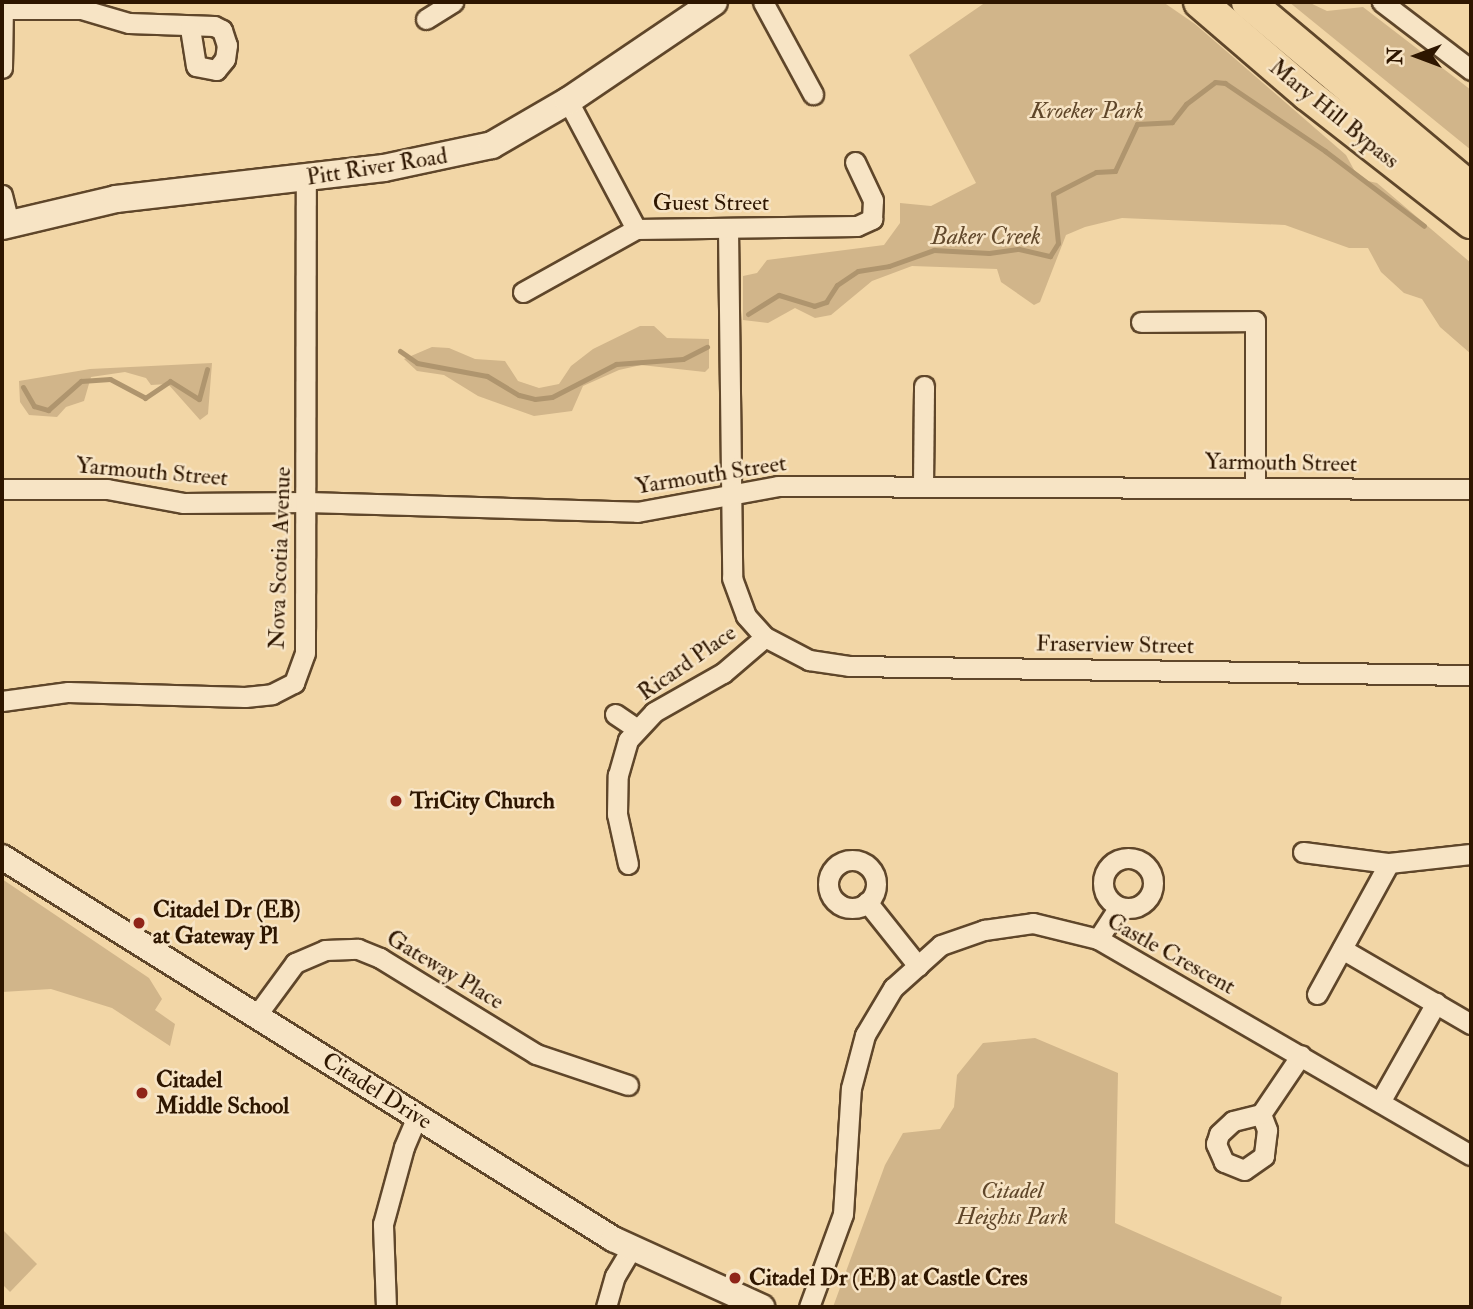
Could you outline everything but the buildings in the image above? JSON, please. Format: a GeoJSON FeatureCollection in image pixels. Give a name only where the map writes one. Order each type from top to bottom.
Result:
{"type":"FeatureCollection","features":[{"type":"Feature","properties":{"kind":"highway","name":"Mary Hill Bypass"},"geometry":{"type":"LineString","coordinates":[[1200,2],[1307,94],[1471,222]]}},
{"type":"Feature","properties":{"kind":"highway","name":"Mary Hill Bypass"},"geometry":{"type":"LineString","coordinates":[[1248,2],[1471,189]]}},
{"type":"Feature","properties":{"kind":"main road","name":"Pitt River Road"},"geometry":{"type":"LineString","coordinates":[[5,225],[116,199],[306,179],[477,149],[506,138],[568,101],[713,2]]}},
{"type":"Feature","properties":{"kind":"street"},"geometry":{"type":"LineString","coordinates":[[2,68],[3,2]]}},
{"type":"Feature","properties":{"kind":"street"},"geometry":{"type":"LineString","coordinates":[[426,19],[453,2]]}},
{"type":"Feature","properties":{"kind":"street"},"geometry":{"type":"LineString","coordinates":[[763,2],[813,94]]}},
{"type":"Feature","properties":{"kind":"street"},"geometry":{"type":"LineString","coordinates":[[1382,2],[1471,70]]}},
{"type":"Feature","properties":{"kind":"street"},"geometry":{"type":"LineString","coordinates":[[2,9],[81,9],[122,22],[190,27]]}},
{"type":"Feature","properties":{"kind":"street"},"geometry":{"type":"LineString","coordinates":[[568,101],[636,229]]}},
{"type":"Feature","properties":{"kind":"street","name":"Guest Street"},"geometry":{"type":"LineString","coordinates":[[523,292],[636,229],[857,226],[872,219],[873,200],[855,162]]}},
{"type":"Feature","properties":{"kind":"street","name":"Nova Scotia Avenue"},"geometry":{"type":"LineString","coordinates":[[2,701],[68,692],[245,697],[272,694],[294,683],[304,653],[307,502],[306,179]]}},
{"type":"Feature","properties":{"kind":"street"},"geometry":{"type":"LineString","coordinates":[[2,195],[5,225]]}},
{"type":"Feature","properties":{"kind":"street"},"geometry":{"type":"LineString","coordinates":[[728,228],[732,578],[747,615],[765,637]]}},
{"type":"Feature","properties":{"kind":"street"},"geometry":{"type":"LineString","coordinates":[[1141,322],[1255,321],[1255,487]]}},
{"type":"Feature","properties":{"kind":"street"},"geometry":{"type":"LineString","coordinates":[[923,485],[924,386]]}},
{"type":"Feature","properties":{"kind":"street","name":"Yarmouth Street"},"geometry":{"type":"LineString","coordinates":[[2,489],[107,489],[183,503],[307,502],[637,512],[732,498],[778,486],[1471,489]]}},
{"type":"Feature","properties":{"kind":"street","name":"Fraserview Street"},"geometry":{"type":"LineString","coordinates":[[765,637],[809,660],[849,666],[1471,675]]}},
{"type":"Feature","properties":{"kind":"street","name":"Ricard Place"},"geometry":{"type":"LineString","coordinates":[[628,864],[617,814],[617,780],[628,740],[654,712],[723,673],[765,637]]}},
{"type":"Feature","properties":{"kind":"street","name":"Ricard Place"},"geometry":{"type":"LineString","coordinates":[[615,713],[637,729]]}},
{"type":"Feature","properties":{"kind":"street"},"geometry":{"type":"LineString","coordinates":[[1303,852],[1390,863],[1471,854]]}},
{"type":"Feature","properties":{"kind":"street","name":"Citadel Drive"},"geometry":{"type":"LineString","coordinates":[[2,857],[631,1249],[762,1307]]}},
{"type":"Feature","properties":{"kind":"street"},"geometry":{"type":"LineString","coordinates":[[1317,994],[1390,863]]}},
{"type":"Feature","properties":{"kind":"street"},"geometry":{"type":"LineString","coordinates":[[867,902],[918,966]]}},
{"type":"Feature","properties":{"kind":"street"},"geometry":{"type":"LineString","coordinates":[[1098,939],[1119,907]]}},
{"type":"Feature","properties":{"kind":"street","name":"Castle Crescent"},"geometry":{"type":"LineString","coordinates":[[809,1307],[843,1214],[851,1088],[865,1035],[893,988],[941,945],[984,930],[1033,923],[1098,939],[1471,1155]]}},
{"type":"Feature","properties":{"kind":"street"},"geometry":{"type":"LineString","coordinates":[[1342,948],[1471,1024]]}},
{"type":"Feature","properties":{"kind":"street","name":"Gateway Place"},"geometry":{"type":"LineString","coordinates":[[256,1016],[296,963],[325,950],[358,949],[380,958],[536,1054],[628,1085]]}},
{"type":"Feature","properties":{"kind":"street"},"geometry":{"type":"LineString","coordinates":[[1380,1102],[1436,1003]]}},
{"type":"Feature","properties":{"kind":"street"},"geometry":{"type":"LineString","coordinates":[[1261,1114],[1300,1055]]}},
{"type":"Feature","properties":{"kind":"street"},"geometry":{"type":"LineString","coordinates":[[386,1307],[383,1224],[404,1147],[418,1116]]}},
{"type":"Feature","properties":{"kind":"street"},"geometry":{"type":"LineString","coordinates":[[606,1307],[615,1276],[631,1249]]}},
{"type":"Feature","properties":{"kind":"green space","name":"Kroeker Park"},"geometry":{"type":"Polygon","coordinates":[[[986,2],[1163,2],[1195,24],[1346,155],[1359,179],[1377,183],[1471,263],[1471,354],[1440,327],[1422,299],[1404,293],[1381,272],[1368,248],[1349,248],[1285,225],[1122,218],[1085,227],[1066,235],[1040,302],[1034,305],[1001,282],[997,269],[912,266],[872,281],[831,315],[815,318],[795,308],[768,323],[743,320],[743,276],[757,273],[767,260],[884,245],[900,223],[900,203],[931,206],[976,183],[909,55],[986,2]]]}},
{"type":"Feature","properties":{"kind":"green space"},"geometry":{"type":"Polygon","coordinates":[[[1289,2],[1308,2],[1327,11],[1363,7],[1471,90],[1471,150],[1289,2]]]}},
{"type":"Feature","properties":{"kind":"green space"},"geometry":{"type":"Polygon","coordinates":[[[640,326],[654,326],[667,338],[709,339],[709,368],[705,372],[641,365],[619,370],[583,386],[572,411],[534,416],[478,396],[444,375],[417,371],[404,359],[432,347],[449,348],[475,359],[505,361],[518,381],[539,388],[559,384],[571,366],[593,349],[640,326]]]}},
{"type":"Feature","properties":{"kind":"green space"},"geometry":{"type":"Polygon","coordinates":[[[212,363],[208,414],[200,420],[168,384],[151,385],[146,378],[125,372],[91,377],[84,401],[66,407],[57,417],[29,415],[20,402],[19,381],[90,369],[212,363]]]}},
{"type":"Feature","properties":{"kind":"green space"},"geometry":{"type":"Polygon","coordinates":[[[2,879],[149,978],[162,999],[155,1010],[175,1024],[170,1046],[112,1008],[51,989],[2,992],[2,879]]]}},
{"type":"Feature","properties":{"kind":"green space","name":"Citadel Heights Park"},"geometry":{"type":"Polygon","coordinates":[[[1035,1038],[1118,1073],[1115,1223],[1282,1297],[1280,1307],[833,1307],[885,1165],[903,1133],[940,1129],[954,1107],[957,1075],[983,1043],[1035,1038]]]}},
{"type":"Feature","properties":{"kind":"green space"},"geometry":{"type":"Polygon","coordinates":[[[2,1229],[37,1264],[10,1292],[2,1284],[2,1229]]]}},
{"type":"Feature","properties":{"kind":"waterway","name":"Baker Creek"},"geometry":{"type":"LineString","coordinates":[[748,314],[779,295],[814,306],[826,302],[837,285],[858,271],[889,266],[934,250],[989,253],[1019,249],[1050,256],[1058,243],[1053,194],[1096,172],[1115,171],[1137,124],[1172,122],[1186,104],[1215,82],[1225,83],[1325,151],[1424,226]]}},
{"type":"Feature","properties":{"kind":"waterway","name":"Baker Creek"},"geometry":{"type":"LineString","coordinates":[[400,351],[417,363],[487,376],[519,395],[535,399],[552,397],[616,364],[683,359],[707,347]]}},
{"type":"Feature","properties":{"kind":"waterway","name":"Baker Creek"},"geometry":{"type":"LineString","coordinates":[[23,387],[34,406],[48,410],[81,381],[110,379],[145,398],[170,381],[199,399],[207,369]]}},
{"type":"Feature","properties":{"kind":"place","name":"TriCity Church"},"geometry":{"type":"Point","coordinates":[396,801]}},
{"type":"Feature","properties":{"kind":"place","name":"Citadel Dr (EB) at Gateway Pl"},"geometry":{"type":"Point","coordinates":[139,923]}},
{"type":"Feature","properties":{"kind":"place","name":"Citadel Middle School"},"geometry":{"type":"Point","coordinates":[142,1093]}},
{"type":"Feature","properties":{"kind":"place","name":"Citadel Dr (EB) at Castle Cres"},"geometry":{"type":"Point","coordinates":[735,1278]}}]}
